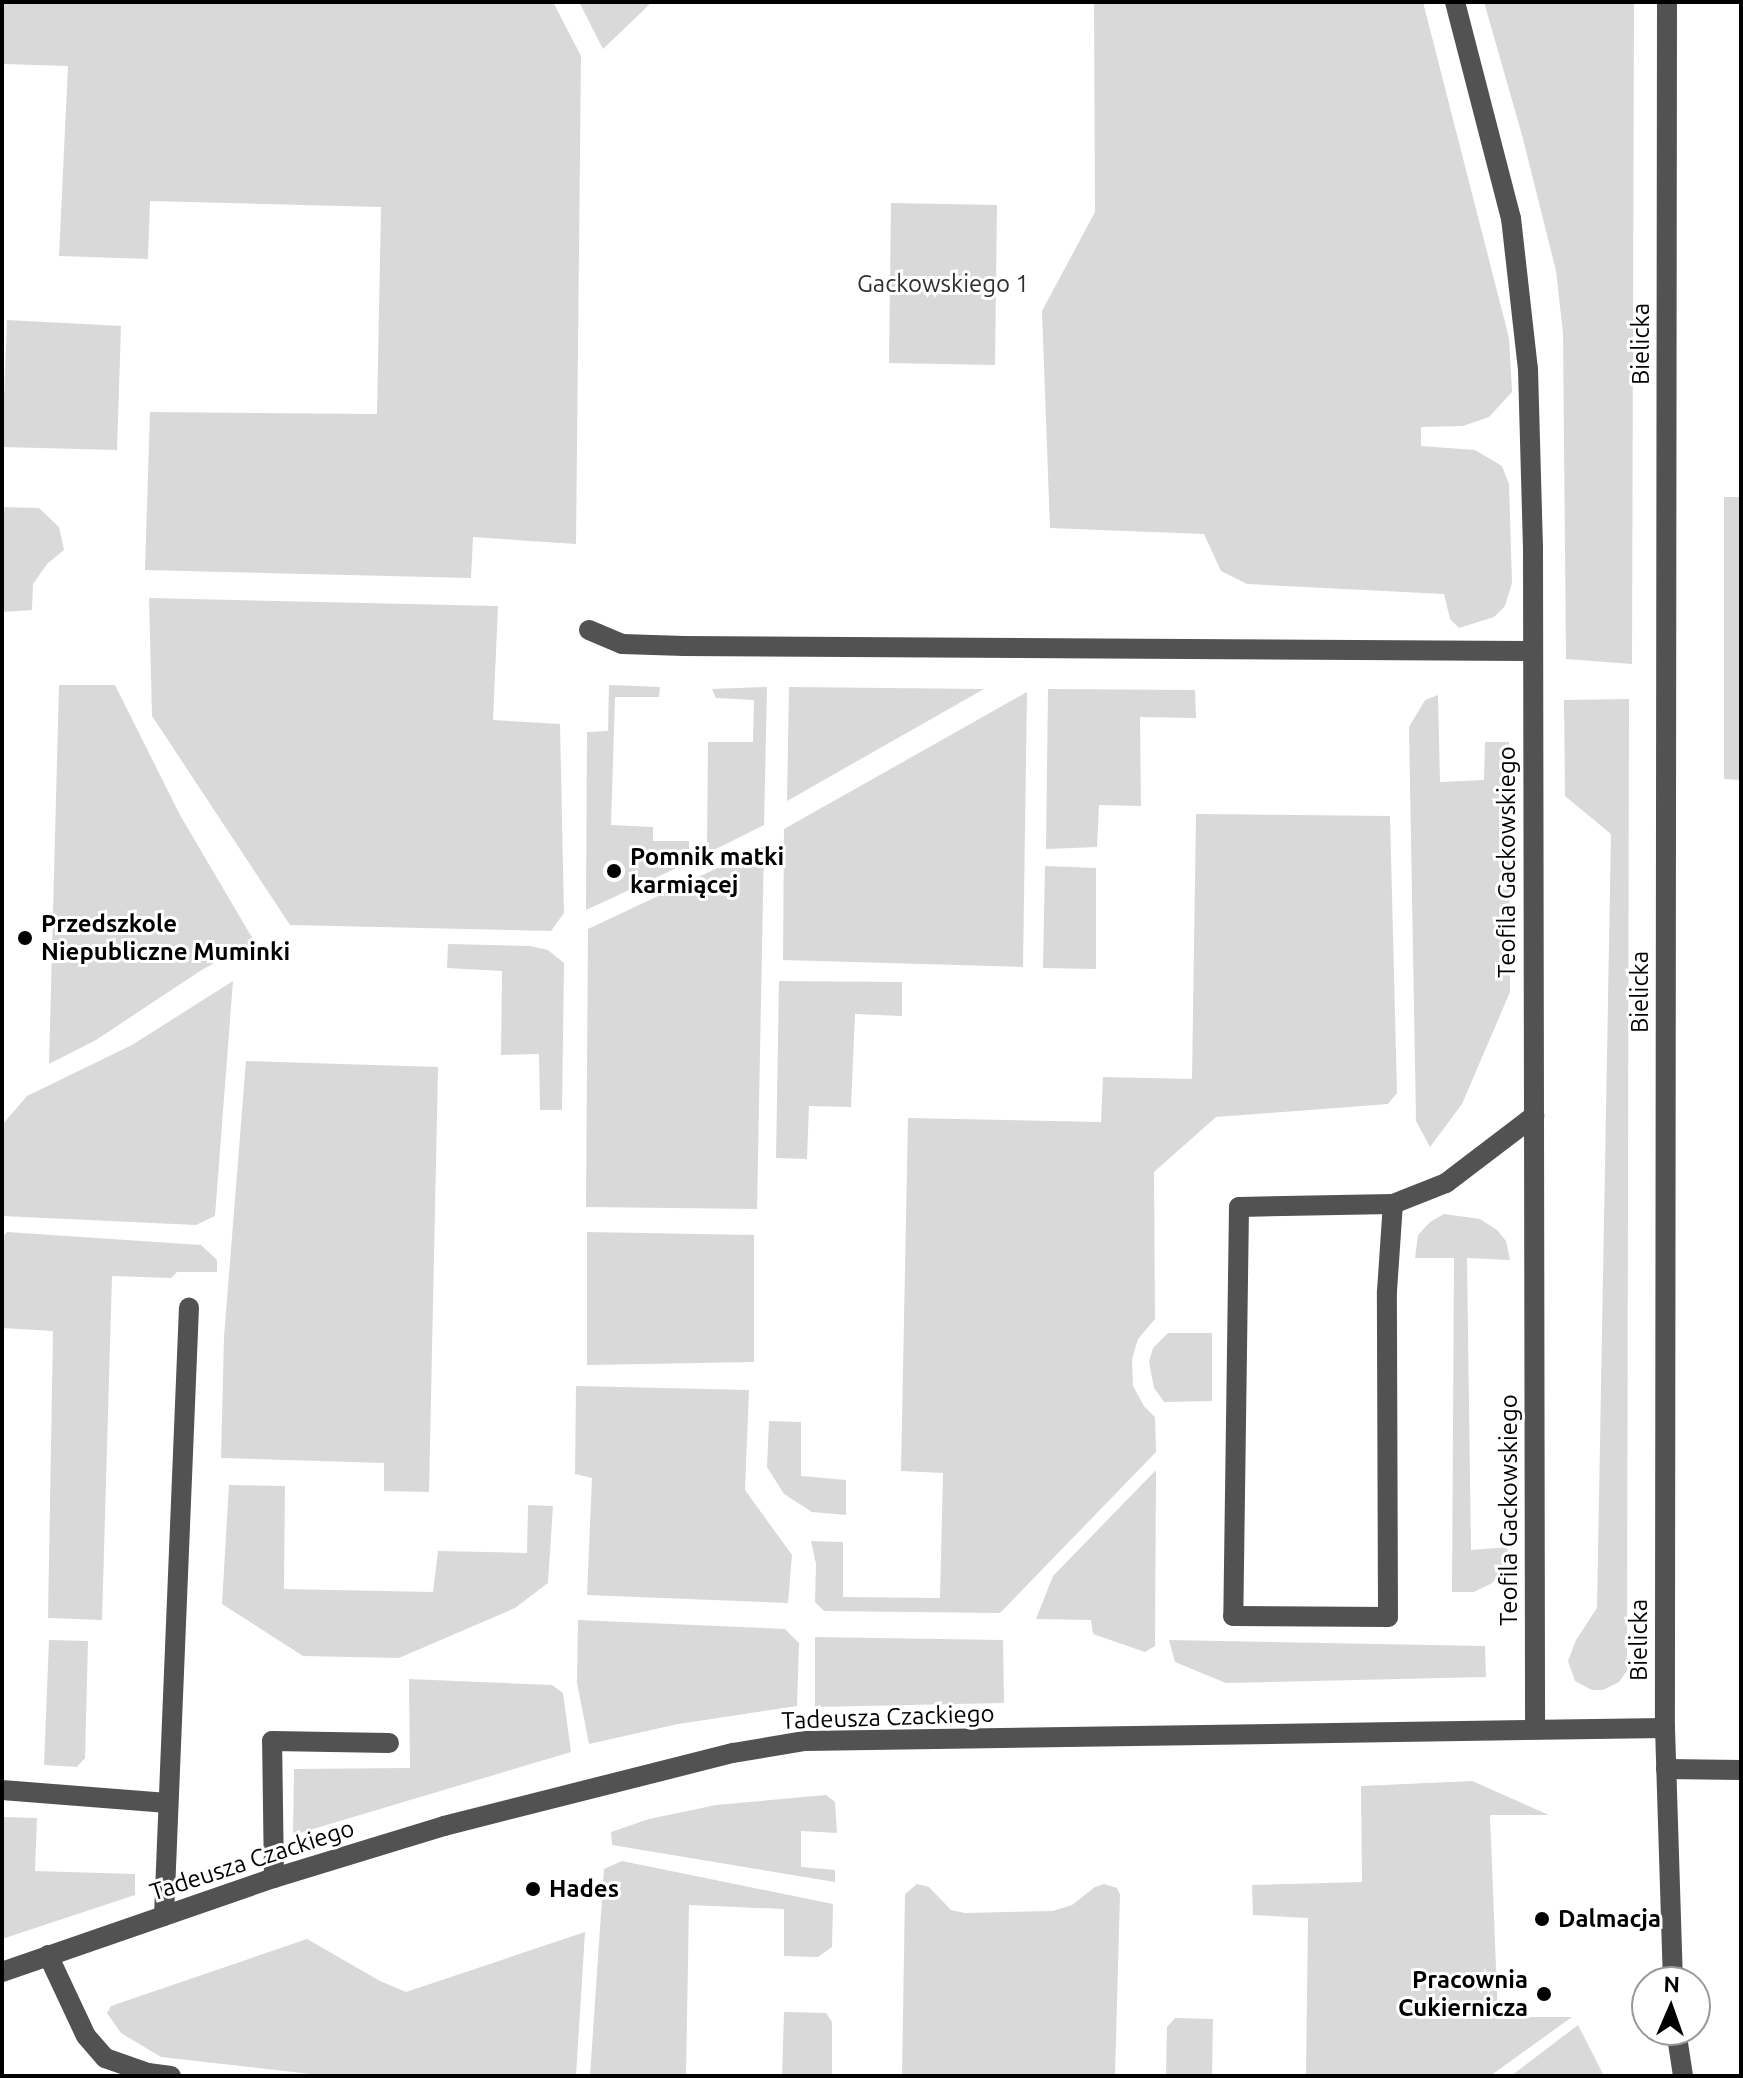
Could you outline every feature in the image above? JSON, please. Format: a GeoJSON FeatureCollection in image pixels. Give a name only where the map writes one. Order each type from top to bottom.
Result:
{"type":"FeatureCollection","features":[{"type":"Feature","properties":{"kind":"street","name":"Teofila Gackowskiego"},"geometry":{"type":"LineString","coordinates":[[1455,2],[1511,218],[1528,369],[1532,651],[1535,1729]]}},
{"type":"Feature","properties":{"kind":"street","name":"Bielicka"},"geometry":{"type":"LineString","coordinates":[[1667,2],[1665,1728],[1672,1966]]}},
{"type":"Feature","properties":{"kind":"street"},"geometry":{"type":"LineString","coordinates":[[589,630],[622,644],[684,646],[1532,651]]}},
{"type":"Feature","properties":{"kind":"street"},"geometry":{"type":"LineString","coordinates":[[1393,1204],[1387,1291],[1388,1617],[1233,1616],[1239,1207],[1393,1204],[1446,1183],[1534,1116]]}},
{"type":"Feature","properties":{"kind":"street"},"geometry":{"type":"LineString","coordinates":[[164,1916],[189,1308]]}},
{"type":"Feature","properties":{"kind":"street","name":"Tadeusza Czackiego"},"geometry":{"type":"LineString","coordinates":[[2,1972],[274,1878],[444,1826],[617,1780],[733,1753],[805,1741],[1665,1728]]}},
{"type":"Feature","properties":{"kind":"street"},"geometry":{"type":"LineString","coordinates":[[274,1878],[272,1741],[389,1743]]}},
{"type":"Feature","properties":{"kind":"street"},"geometry":{"type":"LineString","coordinates":[[1666,1769],[1741,1770]]}},
{"type":"Feature","properties":{"kind":"street"},"geometry":{"type":"LineString","coordinates":[[2,1790],[167,1803]]}},
{"type":"Feature","properties":{"kind":"street"},"geometry":{"type":"LineString","coordinates":[[48,1955],[86,2036],[105,2058],[148,2073],[171,2076]]}},
{"type":"Feature","properties":{"kind":"street"},"geometry":{"type":"LineString","coordinates":[[1678,2046],[1683,2076]]}},
{"type":"Feature","properties":{"kind":"green space"},"geometry":{"type":"Polygon","coordinates":[[[2,2],[553,2],[581,56],[576,544],[473,537],[471,578],[145,570],[150,412],[377,414],[381,207],[150,201],[148,259],[59,256],[68,66],[2,64],[2,2]]]}},
{"type":"Feature","properties":{"kind":"green space"},"geometry":{"type":"Polygon","coordinates":[[[579,2],[652,2],[603,49],[579,2]]]}},
{"type":"Feature","properties":{"kind":"green space"},"geometry":{"type":"Polygon","coordinates":[[[1094,2],[1423,2],[1509,338],[1512,392],[1489,417],[1463,426],[1421,427],[1421,446],[1475,450],[1502,466],[1509,484],[1512,583],[1505,606],[1494,617],[1459,628],[1450,619],[1444,594],[1247,584],[1221,571],[1204,534],[1050,528],[1042,311],[1095,212],[1094,2]]]}},
{"type":"Feature","properties":{"kind":"green space"},"geometry":{"type":"Polygon","coordinates":[[[1484,2],[1634,2],[1632,664],[1566,659],[1563,333],[1556,271],[1484,2]]]}},
{"type":"Feature","properties":{"kind":"green space","name":"Gackowskiego 1"},"geometry":{"type":"Polygon","coordinates":[[[891,203],[997,205],[995,365],[889,363],[891,203]]]}},
{"type":"Feature","properties":{"kind":"green space"},"geometry":{"type":"Polygon","coordinates":[[[7,320],[121,326],[117,450],[2,447],[7,320]]]}},
{"type":"Feature","properties":{"kind":"green space"},"geometry":{"type":"Polygon","coordinates":[[[1724,497],[1741,497],[1741,780],[1724,779],[1724,497]]]}},
{"type":"Feature","properties":{"kind":"green space"},"geometry":{"type":"Polygon","coordinates":[[[2,507],[39,508],[59,527],[64,550],[47,564],[33,584],[32,610],[2,612],[2,507]]]}},
{"type":"Feature","properties":{"kind":"green space"},"geometry":{"type":"Polygon","coordinates":[[[149,598],[498,606],[493,720],[560,724],[564,913],[551,931],[290,925],[152,716],[149,598]]]}},
{"type":"Feature","properties":{"kind":"green space"},"geometry":{"type":"Polygon","coordinates":[[[59,685],[115,685],[180,815],[254,941],[200,971],[96,1040],[49,1064],[59,685]]]}},
{"type":"Feature","properties":{"kind":"green space"},"geometry":{"type":"Polygon","coordinates":[[[609,685],[660,687],[659,697],[615,697],[611,825],[653,827],[653,841],[689,841],[689,853],[681,866],[586,910],[587,732],[608,731],[609,685]]]}},
{"type":"Feature","properties":{"kind":"green space"},"geometry":{"type":"Polygon","coordinates":[[[767,687],[764,825],[712,851],[707,847],[708,742],[753,742],[754,700],[716,698],[712,689],[767,687]]]}},
{"type":"Feature","properties":{"kind":"green space"},"geometry":{"type":"Polygon","coordinates":[[[789,687],[984,689],[787,801],[789,687]]]}},
{"type":"Feature","properties":{"kind":"green space"},"geometry":{"type":"Polygon","coordinates":[[[1048,689],[1195,690],[1196,718],[1140,717],[1141,806],[1099,805],[1097,847],[1046,849],[1048,689]]]}},
{"type":"Feature","properties":{"kind":"green space"},"geometry":{"type":"Polygon","coordinates":[[[1027,692],[1023,967],[783,960],[784,829],[1027,692]]]}},
{"type":"Feature","properties":{"kind":"green space"},"geometry":{"type":"Polygon","coordinates":[[[1438,695],[1440,782],[1484,780],[1485,742],[1509,742],[1510,992],[1462,1104],[1430,1147],[1416,1121],[1409,727],[1425,700],[1438,695]]]}},
{"type":"Feature","properties":{"kind":"green space"},"geometry":{"type":"Polygon","coordinates":[[[1629,699],[1627,1671],[1619,1682],[1603,1690],[1592,1690],[1575,1681],[1568,1661],[1576,1640],[1597,1608],[1611,834],[1565,796],[1564,700],[1629,699]]]}},
{"type":"Feature","properties":{"kind":"green space"},"geometry":{"type":"Polygon","coordinates":[[[1196,814],[1390,816],[1397,1093],[1388,1104],[1216,1117],[1154,1172],[1155,1319],[1138,1339],[1132,1359],[1133,1386],[1144,1406],[1155,1417],[1156,1452],[1000,1613],[824,1611],[815,1602],[816,1564],[811,1541],[843,1542],[843,1597],[940,1598],[943,1473],[901,1471],[908,1118],[1101,1122],[1103,1077],[1192,1079],[1196,814]]]}},
{"type":"Feature","properties":{"kind":"green space"},"geometry":{"type":"Polygon","coordinates":[[[764,846],[757,1209],[586,1207],[588,929],[764,846]]]}},
{"type":"Feature","properties":{"kind":"green space"},"geometry":{"type":"Polygon","coordinates":[[[1045,866],[1096,868],[1096,969],[1043,968],[1045,866]]]}},
{"type":"Feature","properties":{"kind":"green space"},"geometry":{"type":"Polygon","coordinates":[[[448,944],[530,946],[548,950],[564,963],[562,1110],[540,1110],[539,1054],[501,1055],[502,971],[447,968],[448,944]]]}},
{"type":"Feature","properties":{"kind":"green space"},"geometry":{"type":"Polygon","coordinates":[[[233,981],[215,1216],[196,1225],[2,1216],[2,1125],[27,1096],[132,1045],[233,981]]]}},
{"type":"Feature","properties":{"kind":"green space"},"geometry":{"type":"Polygon","coordinates":[[[779,981],[902,982],[902,1016],[855,1014],[851,1107],[809,1106],[807,1159],[776,1158],[779,981]]]}},
{"type":"Feature","properties":{"kind":"green space"},"geometry":{"type":"Polygon","coordinates":[[[246,1061],[438,1067],[429,1492],[384,1491],[384,1463],[221,1458],[224,1337],[246,1061]]]}},
{"type":"Feature","properties":{"kind":"green space"},"geometry":{"type":"Polygon","coordinates":[[[1444,1214],[1480,1219],[1497,1230],[1506,1241],[1510,1260],[1467,1258],[1471,1550],[1509,1547],[1502,1570],[1492,1583],[1474,1592],[1452,1592],[1454,1258],[1415,1258],[1418,1235],[1430,1222],[1444,1214]]]}},
{"type":"Feature","properties":{"kind":"green space"},"geometry":{"type":"Polygon","coordinates":[[[7,1232],[201,1245],[217,1260],[217,1272],[177,1272],[171,1278],[112,1276],[102,1620],[48,1618],[53,1331],[2,1328],[2,1238],[7,1232]]]}},
{"type":"Feature","properties":{"kind":"green space"},"geometry":{"type":"Polygon","coordinates":[[[587,1232],[754,1235],[754,1362],[587,1365],[587,1232]]]}},
{"type":"Feature","properties":{"kind":"green space"},"geometry":{"type":"Polygon","coordinates":[[[1168,1333],[1212,1333],[1212,1401],[1164,1402],[1154,1388],[1149,1362],[1153,1348],[1168,1333]]]}},
{"type":"Feature","properties":{"kind":"green space"},"geometry":{"type":"Polygon","coordinates":[[[576,1386],[749,1390],[745,1490],[792,1555],[788,1603],[587,1595],[592,1478],[575,1474],[576,1386]]]}},
{"type":"Feature","properties":{"kind":"green space"},"geometry":{"type":"Polygon","coordinates":[[[769,1421],[801,1422],[801,1476],[846,1480],[846,1515],[812,1512],[784,1494],[767,1467],[769,1421]]]}},
{"type":"Feature","properties":{"kind":"green space"},"geometry":{"type":"Polygon","coordinates":[[[1156,1470],[1155,1646],[1145,1652],[1093,1634],[1091,1620],[1036,1619],[1053,1576],[1156,1470]]]}},
{"type":"Feature","properties":{"kind":"green space"},"geometry":{"type":"Polygon","coordinates":[[[229,1485],[285,1486],[284,1589],[433,1592],[438,1551],[527,1553],[528,1505],[553,1506],[548,1583],[515,1608],[399,1658],[303,1656],[222,1604],[229,1485]]]}},
{"type":"Feature","properties":{"kind":"green space"},"geometry":{"type":"Polygon","coordinates":[[[578,1620],[785,1629],[799,1643],[797,1706],[678,1724],[589,1744],[577,1683],[578,1620]]]}},
{"type":"Feature","properties":{"kind":"green space"},"geometry":{"type":"Polygon","coordinates":[[[815,1637],[1003,1640],[1004,1703],[815,1707],[815,1637]]]}},
{"type":"Feature","properties":{"kind":"green space"},"geometry":{"type":"Polygon","coordinates":[[[49,1640],[88,1641],[85,1758],[77,1767],[44,1765],[49,1640]]]}},
{"type":"Feature","properties":{"kind":"green space"},"geometry":{"type":"Polygon","coordinates":[[[1169,1640],[1485,1646],[1486,1677],[1226,1683],[1175,1662],[1169,1640]]]}},
{"type":"Feature","properties":{"kind":"green space"},"geometry":{"type":"Polygon","coordinates":[[[409,1679],[552,1685],[563,1693],[571,1752],[293,1835],[294,1769],[410,1768],[409,1679]]]}},
{"type":"Feature","properties":{"kind":"green space"},"geometry":{"type":"Polygon","coordinates":[[[1472,1781],[1549,1815],[1490,1815],[1498,2017],[1572,2017],[1490,2076],[1306,2076],[1308,1918],[1253,1915],[1252,1885],[1362,1882],[1361,1786],[1472,1781]]]}},
{"type":"Feature","properties":{"kind":"green space"},"geometry":{"type":"Polygon","coordinates":[[[826,1795],[835,1802],[837,1833],[801,1831],[801,1867],[835,1870],[835,1882],[612,1845],[611,1832],[649,1819],[716,1805],[826,1795]]]}},
{"type":"Feature","properties":{"kind":"green space"},"geometry":{"type":"Polygon","coordinates":[[[2,1817],[37,1818],[35,1871],[135,1874],[135,1895],[2,1939],[2,1817]]]}},
{"type":"Feature","properties":{"kind":"green space"},"geometry":{"type":"Polygon","coordinates":[[[622,1861],[833,1904],[832,1947],[818,1957],[784,1956],[784,1909],[689,1905],[686,2076],[590,2076],[604,1869],[622,1861]]]}},
{"type":"Feature","properties":{"kind":"green space"},"geometry":{"type":"Polygon","coordinates":[[[917,1884],[929,1887],[951,1910],[965,1913],[1053,1911],[1072,1905],[1095,1887],[1104,1884],[1117,1888],[1120,1894],[1115,2076],[902,2076],[905,1894],[917,1884]]]}},
{"type":"Feature","properties":{"kind":"green space"},"geometry":{"type":"Polygon","coordinates":[[[585,1932],[576,2076],[328,2076],[161,2057],[121,2033],[107,2013],[111,2006],[307,1939],[380,1981],[406,1992],[585,1932]]]}},
{"type":"Feature","properties":{"kind":"green space"},"geometry":{"type":"Polygon","coordinates":[[[784,2012],[826,2013],[832,2022],[832,2076],[782,2076],[784,2012]]]}},
{"type":"Feature","properties":{"kind":"green space"},"geometry":{"type":"Polygon","coordinates":[[[1175,2018],[1213,2019],[1212,2076],[1166,2076],[1167,2027],[1175,2018]]]}},
{"type":"Feature","properties":{"kind":"green space"},"geometry":{"type":"Polygon","coordinates":[[[1578,2025],[1604,2076],[1511,2076],[1578,2025]]]}},
{"type":"Feature","properties":{"kind":"place","name":"Pomnik matki karmiącej"},"geometry":{"type":"Point","coordinates":[614,871]}},
{"type":"Feature","properties":{"kind":"place","name":"Przedszkole Niepubliczne Muminki"},"geometry":{"type":"Point","coordinates":[25,938]}},
{"type":"Feature","properties":{"kind":"place","name":"Hades"},"geometry":{"type":"Point","coordinates":[533,1889]}},
{"type":"Feature","properties":{"kind":"place","name":"Dalmacja"},"geometry":{"type":"Point","coordinates":[1542,1919]}},
{"type":"Feature","properties":{"kind":"place","name":"Pracownia Cukiernicza"},"geometry":{"type":"Point","coordinates":[1544,1994]}}]}
